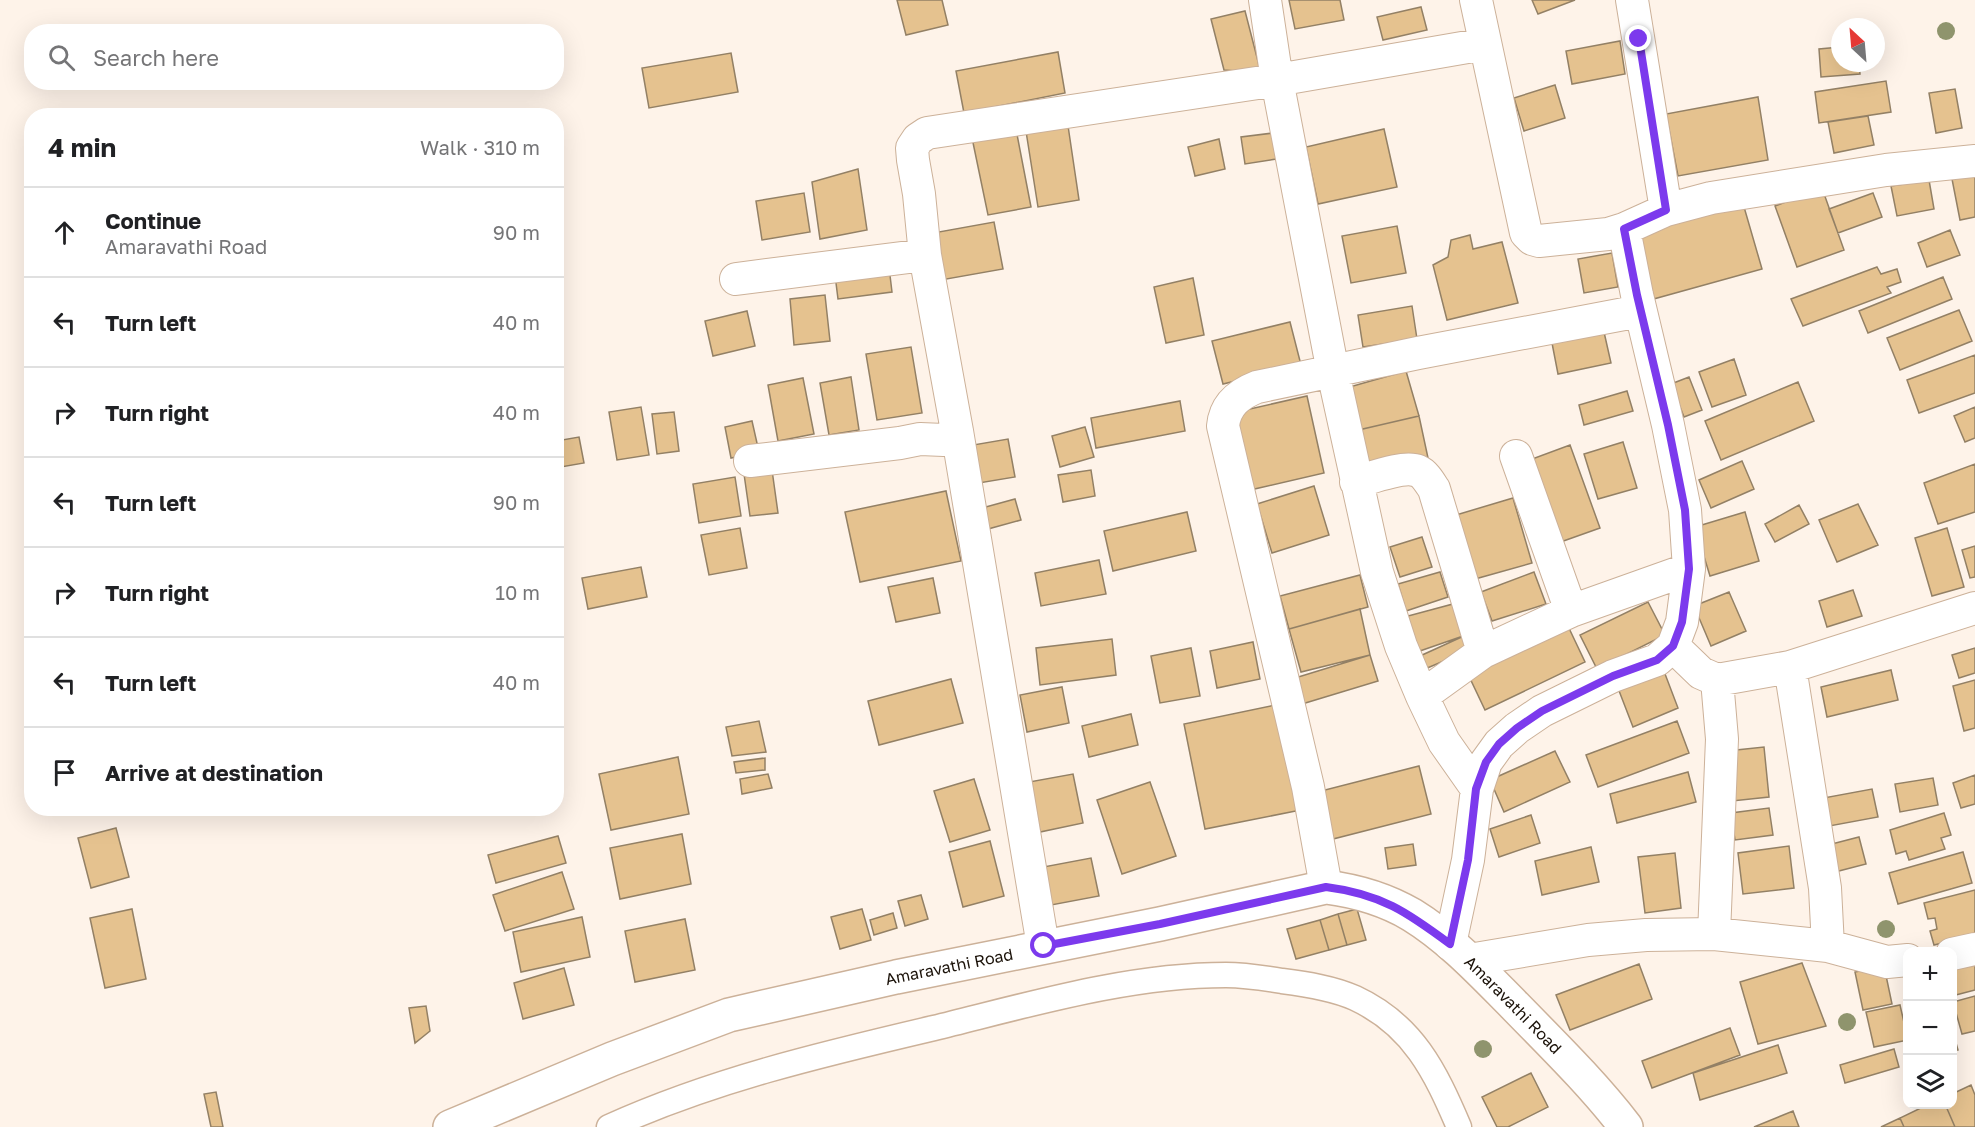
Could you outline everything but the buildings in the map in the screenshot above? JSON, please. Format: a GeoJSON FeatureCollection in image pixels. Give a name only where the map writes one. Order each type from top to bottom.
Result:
{"type":"FeatureCollection","features":[{"type":"Feature","properties":{"kind":"main road","name":"Amaravathi Road"},"geometry":{"type":"LineString","coordinates":[[450,1127],[612,1059],[729,1015],[1326,887],[1353,890],[1378,898],[1413,916],[1460,952],[1559,1051],[1610,1106],[1626,1127]]}},
{"type":"Feature","properties":{"kind":"street"},"geometry":{"type":"LineString","coordinates":[[1265,0],[1277,80],[1333,372],[1377,572],[1401,646],[1422,696],[1444,742],[1476,789]]}},
{"type":"Feature","properties":{"kind":"street"},"geometry":{"type":"LineString","coordinates":[[1476,0],[1526,233],[1532,239],[1539,241],[1608,234],[1666,210],[1711,198],[1886,170],[1975,161]]}},
{"type":"Feature","properties":{"kind":"street"},"geometry":{"type":"LineString","coordinates":[[1632,0],[1666,210]]}},
{"type":"Feature","properties":{"kind":"street"},"geometry":{"type":"LineString","coordinates":[[1044,946],[925,255],[912,148],[918,139],[927,133],[1277,80],[1485,44]]}},
{"type":"Feature","properties":{"kind":"street"},"geometry":{"type":"LineString","coordinates":[[1624,229],[1685,510],[1689,569],[1682,622],[1673,646],[1657,660],[1613,676],[1542,711],[1499,744],[1486,762],[1476,789],[1460,952],[1646,935],[1714,934],[1828,946],[1887,962],[1903,960]]}},
{"type":"Feature","properties":{"kind":"street"},"geometry":{"type":"LineString","coordinates":[[736,279],[925,255]]}},
{"type":"Feature","properties":{"kind":"street"},"geometry":{"type":"LineString","coordinates":[[1326,887],[1308,787],[1223,426],[1224,416],[1232,403],[1244,392],[1257,387],[1418,353],[1641,311]]}},
{"type":"Feature","properties":{"kind":"street"},"geometry":{"type":"LineString","coordinates":[[750,461],[920,439],[944,440],[957,431]]}},
{"type":"Feature","properties":{"kind":"street"},"geometry":{"type":"LineString","coordinates":[[1516,456],[1571,611]]}},
{"type":"Feature","properties":{"kind":"street"},"geometry":{"type":"LineString","coordinates":[[1356,482],[1404,470],[1418,471],[1427,479],[1434,489],[1483,652]]}},
{"type":"Feature","properties":{"kind":"street"},"geometry":{"type":"LineString","coordinates":[[1422,696],[1483,652],[1571,611],[1689,569]]}},
{"type":"Feature","properties":{"kind":"street"},"geometry":{"type":"LineString","coordinates":[[1673,646],[1701,673],[1717,680],[1790,667],[1975,608]]}},
{"type":"Feature","properties":{"kind":"street"},"geometry":{"type":"LineString","coordinates":[[1790,667],[1825,888],[1828,946]]}},
{"type":"Feature","properties":{"kind":"street"},"geometry":{"type":"LineString","coordinates":[[1714,934],[1722,739],[1717,680]]}},
{"type":"Feature","properties":{"kind":"street"},"geometry":{"type":"LineString","coordinates":[[1957,953],[1975,949]]}},
{"type":"Feature","properties":{"kind":"street"},"geometry":{"type":"LineString","coordinates":[[609,1127],[640,1113],[744,1076],[804,1059],[1079,992],[1161,980],[1226,975],[1307,984],[1354,998],[1390,1018],[1418,1047],[1439,1082],[1459,1127]]}},
{"type":"Feature","properties":{"kind":"route"},"geometry":{"type":"LineString","coordinates":[[1044,946],[1160,924],[1326,887],[1353,890],[1378,898],[1413,916],[1450,944],[1468,860],[1476,789],[1486,762],[1499,744],[1542,711],[1613,676],[1657,660],[1673,646],[1682,622],[1689,569],[1685,510],[1624,229],[1666,210],[1639,39]]}}]}
